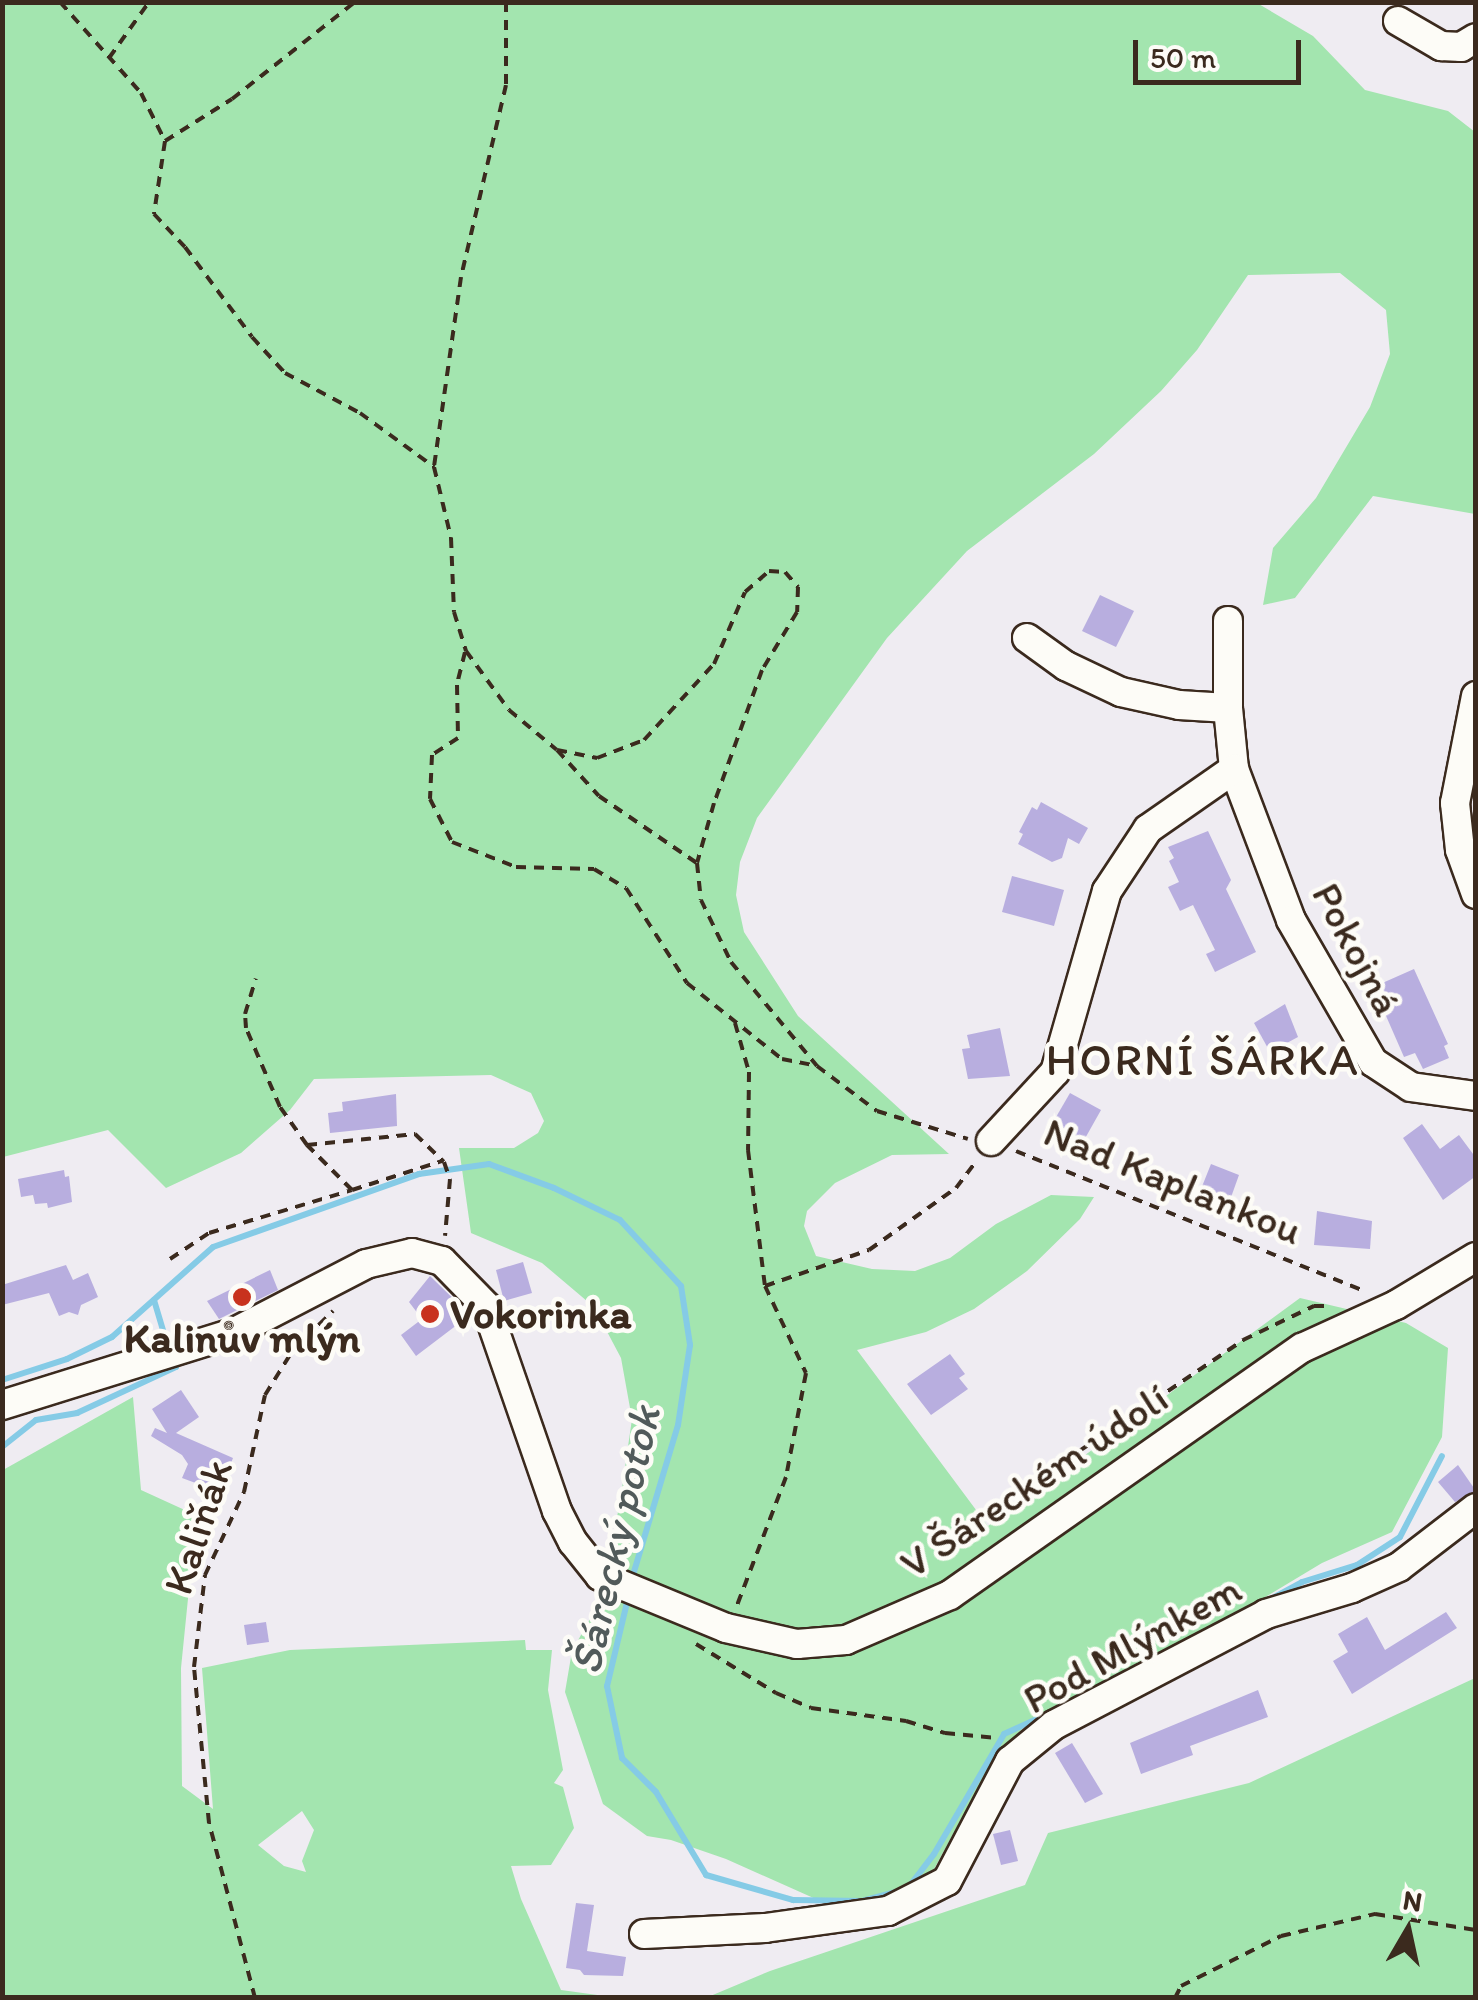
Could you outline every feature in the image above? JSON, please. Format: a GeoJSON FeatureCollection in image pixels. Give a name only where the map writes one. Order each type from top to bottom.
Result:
{"type":"FeatureCollection","features":[{"type":"Feature","properties":{"kind":"street"},"geometry":{"type":"LineString","coordinates":[[1398,21],[1442,46],[1461,47],[1476,38]]}},
{"type":"Feature","properties":{"kind":"street","name":"Pokojná"},"geometry":{"type":"LineString","coordinates":[[1228,621],[1228,708],[1234,770],[1291,920],[1373,1062],[1411,1086],[1476,1096]]}},
{"type":"Feature","properties":{"kind":"street"},"geometry":{"type":"LineString","coordinates":[[1027,638],[1066,666],[1122,692],[1178,705],[1228,708]]}},
{"type":"Feature","properties":{"kind":"street"},"geometry":{"type":"LineString","coordinates":[[1476,696],[1454,802],[1460,850],[1476,894]]}},
{"type":"Feature","properties":{"kind":"street"},"geometry":{"type":"LineString","coordinates":[[990,1142],[1055,1072],[1107,891],[1148,829],[1234,770]]}},
{"type":"Feature","properties":{"kind":"street"},"geometry":{"type":"LineString","coordinates":[[2,1404],[174,1354],[251,1325],[366,1264],[412,1253],[442,1261]]}},
{"type":"Feature","properties":{"kind":"street","name":"V Šáreckém údolí"},"geometry":{"type":"LineString","coordinates":[[442,1261],[486,1306],[558,1511],[572,1542],[600,1576],[726,1628],[796,1644],[846,1640],[950,1595],[1302,1348],[1396,1305],[1476,1257]]}},
{"type":"Feature","properties":{"kind":"street","name":"Pod Mlýnkem"},"geometry":{"type":"LineString","coordinates":[[644,1934],[766,1928],[888,1911],[948,1881],[1009,1750],[1266,1614],[1352,1588],[1399,1567],[1476,1508]]}},
{"type":"Feature","properties":{"kind":"path"},"geometry":{"type":"LineString","coordinates":[[60,2],[140,93],[165,141],[154,214],[185,246],[252,337],[285,373],[360,413],[434,467]]}},
{"type":"Feature","properties":{"kind":"path"},"geometry":{"type":"LineString","coordinates":[[109,58],[149,2]]}},
{"type":"Feature","properties":{"kind":"path"},"geometry":{"type":"LineString","coordinates":[[165,141],[232,99],[355,2]]}},
{"type":"Feature","properties":{"kind":"path"},"geometry":{"type":"LineString","coordinates":[[506,2],[506,85],[461,278],[434,467],[451,538],[454,612],[466,651],[509,710],[557,750],[599,796],[697,863]]}},
{"type":"Feature","properties":{"kind":"path"},"geometry":{"type":"LineString","coordinates":[[557,750],[597,758],[644,740],[714,664],[745,592],[770,571],[785,572],[798,587],[797,612],[762,670],[697,863],[700,900],[731,962],[817,1066]]}},
{"type":"Feature","properties":{"kind":"path"},"geometry":{"type":"LineString","coordinates":[[466,651],[457,685],[458,738],[432,755],[430,799],[452,842],[516,867],[594,869],[626,888],[687,983],[782,1059],[817,1066]]}},
{"type":"Feature","properties":{"kind":"path"},"geometry":{"type":"LineString","coordinates":[[256,978],[244,1014],[246,1028],[280,1107],[307,1145],[352,1190]]}},
{"type":"Feature","properties":{"kind":"path"},"geometry":{"type":"LineString","coordinates":[[726,1628],[756,1564],[786,1477],[806,1373],[765,1286],[748,1150],[749,1072],[734,1020]]}},
{"type":"Feature","properties":{"kind":"path","name":"Nad Kaplankou"},"geometry":{"type":"LineString","coordinates":[[817,1066],[877,1111],[957,1138],[990,1142],[1396,1305]]}},
{"type":"Feature","properties":{"kind":"path"},"geometry":{"type":"LineString","coordinates":[[307,1145],[415,1134],[443,1162],[450,1179],[442,1261]]}},
{"type":"Feature","properties":{"kind":"path"},"geometry":{"type":"LineString","coordinates":[[765,1286],[869,1250],[956,1188],[990,1142]]}},
{"type":"Feature","properties":{"kind":"path"},"geometry":{"type":"LineString","coordinates":[[170,1259],[210,1233],[443,1162]]}},
{"type":"Feature","properties":{"kind":"path","name":"Kaliňák"},"geometry":{"type":"LineString","coordinates":[[255,1998],[209,1823],[194,1666],[206,1574],[244,1492],[265,1395],[294,1350],[344,1304]]}},
{"type":"Feature","properties":{"kind":"path"},"geometry":{"type":"LineString","coordinates":[[1004,1502],[1243,1340],[1314,1306],[1347,1306]]}},
{"type":"Feature","properties":{"kind":"path"},"geometry":{"type":"LineString","coordinates":[[692,1642],[776,1693],[811,1708],[906,1722],[932,1731],[982,1736],[1009,1750]]}},
{"type":"Feature","properties":{"kind":"path"},"geometry":{"type":"LineString","coordinates":[[1175,1998],[1182,1986],[1281,1936],[1375,1914],[1476,1930]]}},
{"type":"Feature","properties":{"kind":"green space"},"geometry":{"type":"Polygon","coordinates":[[[2,3],[1257,3],[1313,36],[1365,90],[1448,111],[1475,132],[1475,514],[1373,496],[1295,598],[1263,605],[1273,548],[1316,498],[1370,407],[1390,354],[1386,310],[1340,273],[1248,275],[1197,350],[1161,391],[1094,454],[967,551],[887,638],[757,818],[740,862],[736,895],[744,932],[798,1016],[949,1154],[892,1155],[835,1183],[807,1211],[804,1226],[816,1256],[872,1269],[915,1271],[950,1258],[996,1224],[1051,1195],[1094,1197],[1080,1219],[1027,1271],[974,1309],[926,1332],[857,1350],[988,1526],[1300,1298],[1406,1323],[1448,1348],[1442,1437],[1392,1532],[1322,1563],[1214,1628],[1024,1727],[994,1758],[932,1873],[862,1907],[818,1900],[726,1859],[647,1836],[603,1804],[565,1692],[572,1651],[604,1594],[622,1488],[632,1419],[621,1358],[594,1307],[542,1263],[471,1233],[459,1148],[514,1148],[538,1133],[544,1121],[531,1093],[491,1075],[314,1079],[290,1110],[241,1153],[166,1188],[108,1130],[3,1157],[2,3]]]}},
{"type":"Feature","properties":{"kind":"green space"},"geometry":{"type":"Polygon","coordinates":[[[133,1397],[141,1490],[211,1522],[191,1569],[181,1668],[182,1786],[213,1809],[202,1668],[290,1650],[525,1640],[526,1650],[552,1650],[548,1690],[563,1770],[554,1783],[563,1787],[574,1828],[551,1865],[511,1866],[521,1899],[561,1990],[612,1997],[3,1997],[3,1470],[133,1397]],[[302,1811],[258,1845],[284,1866],[306,1872],[302,1861],[314,1830],[302,1811]]]}},
{"type":"Feature","properties":{"kind":"green space"},"geometry":{"type":"Polygon","coordinates":[[[1475,1678],[1475,1997],[708,1997],[770,1971],[1025,1885],[1048,1833],[1249,1783],[1475,1678]]]}},
{"type":"Feature","properties":{"kind":"building"},"geometry":{"type":"Polygon","coordinates":[[[1100,595],[1134,611],[1116,647],[1082,631],[1100,595]]]}},
{"type":"Feature","properties":{"kind":"building"},"geometry":{"type":"Polygon","coordinates":[[[1041,802],[1088,828],[1079,844],[1068,838],[1062,858],[1052,862],[1018,844],[1023,834],[1019,832],[1032,807],[1037,810],[1041,802]]]}},
{"type":"Feature","properties":{"kind":"building"},"geometry":{"type":"Polygon","coordinates":[[[1208,831],[1231,880],[1226,889],[1256,952],[1215,972],[1206,954],[1215,950],[1193,905],[1180,911],[1168,887],[1179,882],[1169,861],[1174,858],[1168,847],[1208,831]]]}},
{"type":"Feature","properties":{"kind":"building"},"geometry":{"type":"Polygon","coordinates":[[[1012,876],[1064,890],[1054,926],[1002,912],[1012,876]]]}},
{"type":"Feature","properties":{"kind":"building"},"geometry":{"type":"Polygon","coordinates":[[[1414,969],[1448,1044],[1444,1046],[1449,1058],[1423,1069],[1415,1053],[1404,1057],[1383,1009],[1372,1014],[1362,992],[1414,969]]]}},
{"type":"Feature","properties":{"kind":"building"},"geometry":{"type":"Polygon","coordinates":[[[1285,1004],[1298,1037],[1270,1052],[1254,1023],[1285,1004]]]}},
{"type":"Feature","properties":{"kind":"building"},"geometry":{"type":"Polygon","coordinates":[[[1000,1028],[1010,1076],[968,1079],[962,1049],[970,1048],[967,1035],[1000,1028]]]}},
{"type":"Feature","properties":{"kind":"building"},"geometry":{"type":"Polygon","coordinates":[[[1070,1093],[1101,1110],[1083,1142],[1052,1124],[1070,1093]]]}},
{"type":"Feature","properties":{"kind":"building"},"geometry":{"type":"Polygon","coordinates":[[[396,1094],[397,1126],[330,1133],[328,1113],[343,1111],[342,1102],[396,1094]]]}},
{"type":"Feature","properties":{"kind":"building"},"geometry":{"type":"Polygon","coordinates":[[[1422,1124],[1440,1149],[1459,1135],[1476,1158],[1476,1176],[1443,1200],[1403,1138],[1422,1124]]]}},
{"type":"Feature","properties":{"kind":"building"},"geometry":{"type":"Polygon","coordinates":[[[1211,1164],[1239,1175],[1230,1200],[1201,1189],[1211,1164]]]}},
{"type":"Feature","properties":{"kind":"building"},"geometry":{"type":"Polygon","coordinates":[[[64,1170],[65,1177],[69,1176],[72,1202],[48,1208],[47,1203],[35,1204],[33,1195],[21,1197],[18,1179],[64,1170]]]}},
{"type":"Feature","properties":{"kind":"building"},"geometry":{"type":"Polygon","coordinates":[[[1317,1211],[1372,1221],[1370,1249],[1314,1245],[1317,1211]]]}},
{"type":"Feature","properties":{"kind":"building"},"geometry":{"type":"Polygon","coordinates":[[[523,1262],[532,1293],[504,1301],[496,1270],[523,1262]]]}},
{"type":"Feature","properties":{"kind":"building"},"geometry":{"type":"Polygon","coordinates":[[[66,1265],[73,1280],[88,1273],[98,1297],[81,1305],[78,1315],[69,1312],[59,1316],[49,1293],[2,1305],[2,1285],[66,1265]]]}},
{"type":"Feature","properties":{"kind":"building","name":"Kalinův mlýn"},"geometry":{"type":"Polygon","coordinates":[[[270,1270],[278,1290],[219,1319],[207,1301],[270,1270]]]}},
{"type":"Feature","properties":{"kind":"building","name":"Vokorinka"},"geometry":{"type":"Polygon","coordinates":[[[430,1276],[470,1315],[416,1356],[401,1335],[422,1319],[409,1302],[430,1276]]]}},
{"type":"Feature","properties":{"kind":"building"},"geometry":{"type":"Polygon","coordinates":[[[950,1354],[965,1374],[959,1378],[968,1389],[931,1415],[907,1384],[950,1354]]]}},
{"type":"Feature","properties":{"kind":"building"},"geometry":{"type":"Polygon","coordinates":[[[181,1390],[199,1417],[176,1433],[233,1458],[220,1492],[182,1478],[188,1464],[182,1455],[151,1436],[155,1428],[167,1433],[152,1409],[181,1390]]]}},
{"type":"Feature","properties":{"kind":"building"},"geometry":{"type":"Polygon","coordinates":[[[1458,1465],[1476,1491],[1455,1502],[1438,1482],[1458,1465]]]}},
{"type":"Feature","properties":{"kind":"building"},"geometry":{"type":"Polygon","coordinates":[[[1446,1612],[1457,1628],[1352,1694],[1333,1661],[1348,1652],[1338,1634],[1367,1617],[1385,1650],[1446,1612]]]}},
{"type":"Feature","properties":{"kind":"building"},"geometry":{"type":"Polygon","coordinates":[[[266,1622],[269,1642],[247,1645],[244,1625],[266,1622]]]}},
{"type":"Feature","properties":{"kind":"building"},"geometry":{"type":"Polygon","coordinates":[[[1258,1690],[1268,1717],[1190,1746],[1193,1755],[1141,1774],[1130,1743],[1258,1690]]]}},
{"type":"Feature","properties":{"kind":"building"},"geometry":{"type":"Polygon","coordinates":[[[1072,1743],[1103,1794],[1085,1803],[1055,1753],[1072,1743]]]}},
{"type":"Feature","properties":{"kind":"building"},"geometry":{"type":"Polygon","coordinates":[[[1010,1830],[1018,1861],[1001,1865],[993,1834],[1010,1830]]]}},
{"type":"Feature","properties":{"kind":"building"},"geometry":{"type":"Polygon","coordinates":[[[576,1903],[594,1905],[587,1951],[626,1957],[623,1976],[584,1975],[580,1970],[566,1968],[576,1903]]]}},
{"type":"Feature","properties":{"kind":"waterway","name":"Šárecký potok"},"geometry":{"type":"LineString","coordinates":[[2,1380],[67,1359],[112,1337],[213,1247],[419,1174],[489,1164],[554,1188],[620,1220],[681,1286],[690,1345],[678,1425],[631,1582]]}},
{"type":"Feature","properties":{"kind":"waterway"},"geometry":{"type":"LineString","coordinates":[[154,1300],[168,1347]]}},
{"type":"Feature","properties":{"kind":"waterway"},"geometry":{"type":"LineString","coordinates":[[2,1447],[36,1420],[77,1413],[176,1367],[173,1358]]}},
{"type":"Feature","properties":{"kind":"waterway","name":"Šárecký potok"},"geometry":{"type":"LineString","coordinates":[[1265,1602],[1302,1582],[1357,1565],[1400,1537],[1442,1456]]}},
{"type":"Feature","properties":{"kind":"waterway","name":"Šárecký potok"},"geometry":{"type":"LineString","coordinates":[[629,1594],[607,1686],[622,1758],[656,1792],[706,1875],[793,1900],[862,1901],[896,1892]]}},
{"type":"Feature","properties":{"kind":"waterway","name":"Šárecký potok"},"geometry":{"type":"LineString","coordinates":[[908,1888],[934,1854],[1004,1734],[1050,1713]]}},
{"type":"Feature","properties":{"kind":"place","name":"Kalinův mlýn"},"geometry":{"type":"Point","coordinates":[242,1297]}},
{"type":"Feature","properties":{"kind":"place","name":"Vokorinka"},"geometry":{"type":"Point","coordinates":[430,1314]}},
{"type":"Feature","properties":{"kind":"district","name":"HORNÍ ŠÁRKA"},"geometry":{"type":"Point","coordinates":[1203,1060]}}]}
